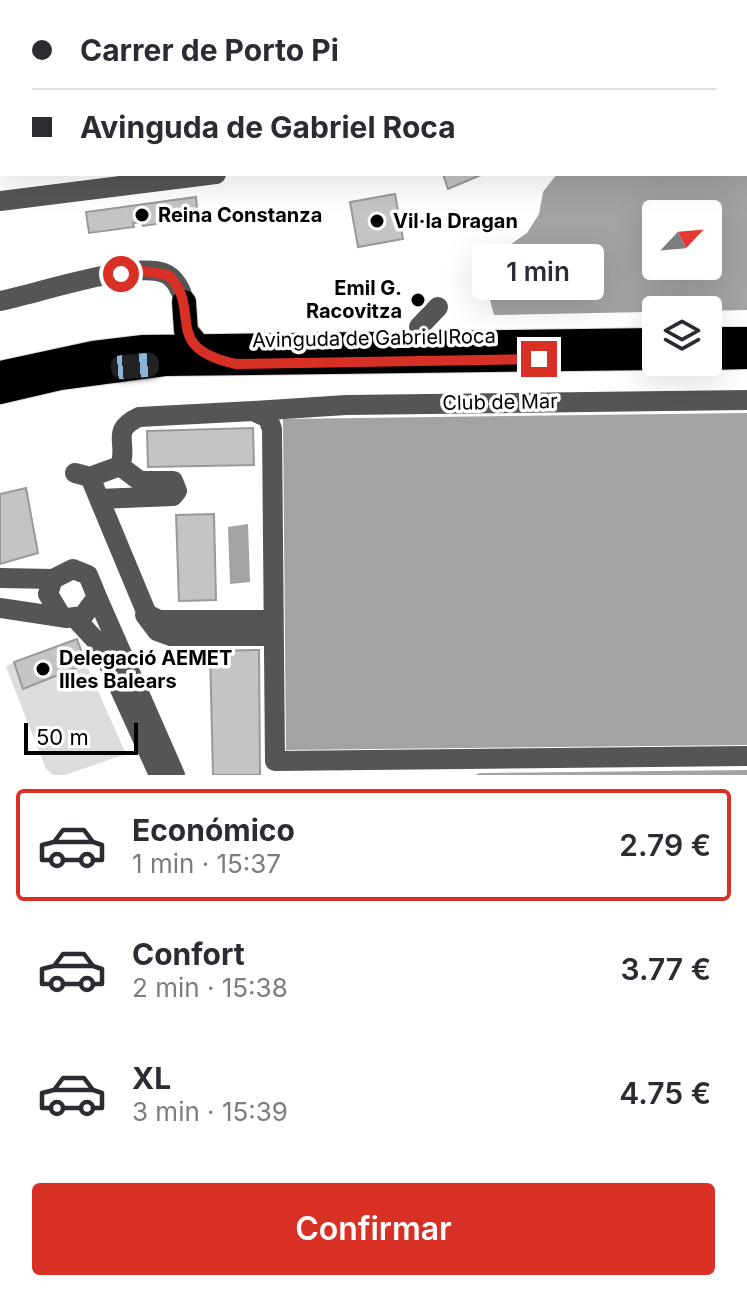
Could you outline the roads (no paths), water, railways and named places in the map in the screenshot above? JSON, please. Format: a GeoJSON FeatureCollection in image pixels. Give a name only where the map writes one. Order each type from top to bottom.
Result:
{"type":"FeatureCollection","features":[{"type":"Feature","properties":{"kind":"highway"},"geometry":{"type":"LineString","coordinates":[[184,302],[195,330],[214,359],[236,364]]}},
{"type":"Feature","properties":{"kind":"highway"},"geometry":{"type":"LineString","coordinates":[[143,347],[158,339],[180,316],[184,302]]}},
{"type":"Feature","properties":{"kind":"highway"},"geometry":{"type":"LineString","coordinates":[[722,339],[747,339]]}},
{"type":"Feature","properties":{"kind":"highway","name":"Avinguda de Gabriel Roca"},"geometry":{"type":"LineString","coordinates":[[0,373],[93,353],[143,347],[642,340]]}},
{"type":"Feature","properties":{"kind":"highway"},"geometry":{"type":"LineString","coordinates":[[722,358],[747,357]]}},
{"type":"Feature","properties":{"kind":"highway","name":"Avinguda de Gabriel Roca"},"geometry":{"type":"LineString","coordinates":[[0,392],[60,378],[135,366],[642,358]]}},
{"type":"Feature","properties":{"kind":"street"},"geometry":{"type":"LineString","coordinates":[[0,201],[200,176]]}},
{"type":"Feature","properties":{"kind":"street"},"geometry":{"type":"LineString","coordinates":[[0,301],[102,277],[144,271],[168,275],[177,285],[184,302]]}},
{"type":"Feature","properties":{"kind":"street"},"geometry":{"type":"LineString","coordinates":[[419,327],[438,307]]}},
{"type":"Feature","properties":{"kind":"street","name":"Club de Mar"},"geometry":{"type":"LineString","coordinates":[[120,466],[121,433],[124,426],[139,417],[362,404],[747,400]]}},
{"type":"Feature","properties":{"kind":"street"},"geometry":{"type":"LineString","coordinates":[[253,411],[268,418],[272,429],[275,761],[747,756]]}},
{"type":"Feature","properties":{"kind":"street"},"geometry":{"type":"LineString","coordinates":[[99,499],[173,496],[177,491],[173,481],[140,481],[120,466],[82,475],[99,499],[152,626],[164,634],[273,628]]}},
{"type":"Feature","properties":{"kind":"street"},"geometry":{"type":"LineString","coordinates":[[0,578],[53,579],[66,570],[81,571],[94,581],[97,597],[175,775]]}},
{"type":"Feature","properties":{"kind":"street"},"geometry":{"type":"LineString","coordinates":[[53,579],[48,594],[67,616],[100,645],[159,775]]}},
{"type":"Feature","properties":{"kind":"street"},"geometry":{"type":"LineString","coordinates":[[0,608],[67,616],[90,611],[97,597]]}},
{"type":"Feature","properties":{"kind":"place","name":"Reina Constanza"},"geometry":{"type":"Point","coordinates":[142,215]}},
{"type":"Feature","properties":{"kind":"place","name":"Vil·la Dragan"},"geometry":{"type":"Point","coordinates":[377,221]}},
{"type":"Feature","properties":{"kind":"place","name":"Emil G. Racovitza"},"geometry":{"type":"Point","coordinates":[418,300]}},
{"type":"Feature","properties":{"kind":"place","name":"Delegació AEMET Illes Balears"},"geometry":{"type":"Point","coordinates":[43,669]}}]}
